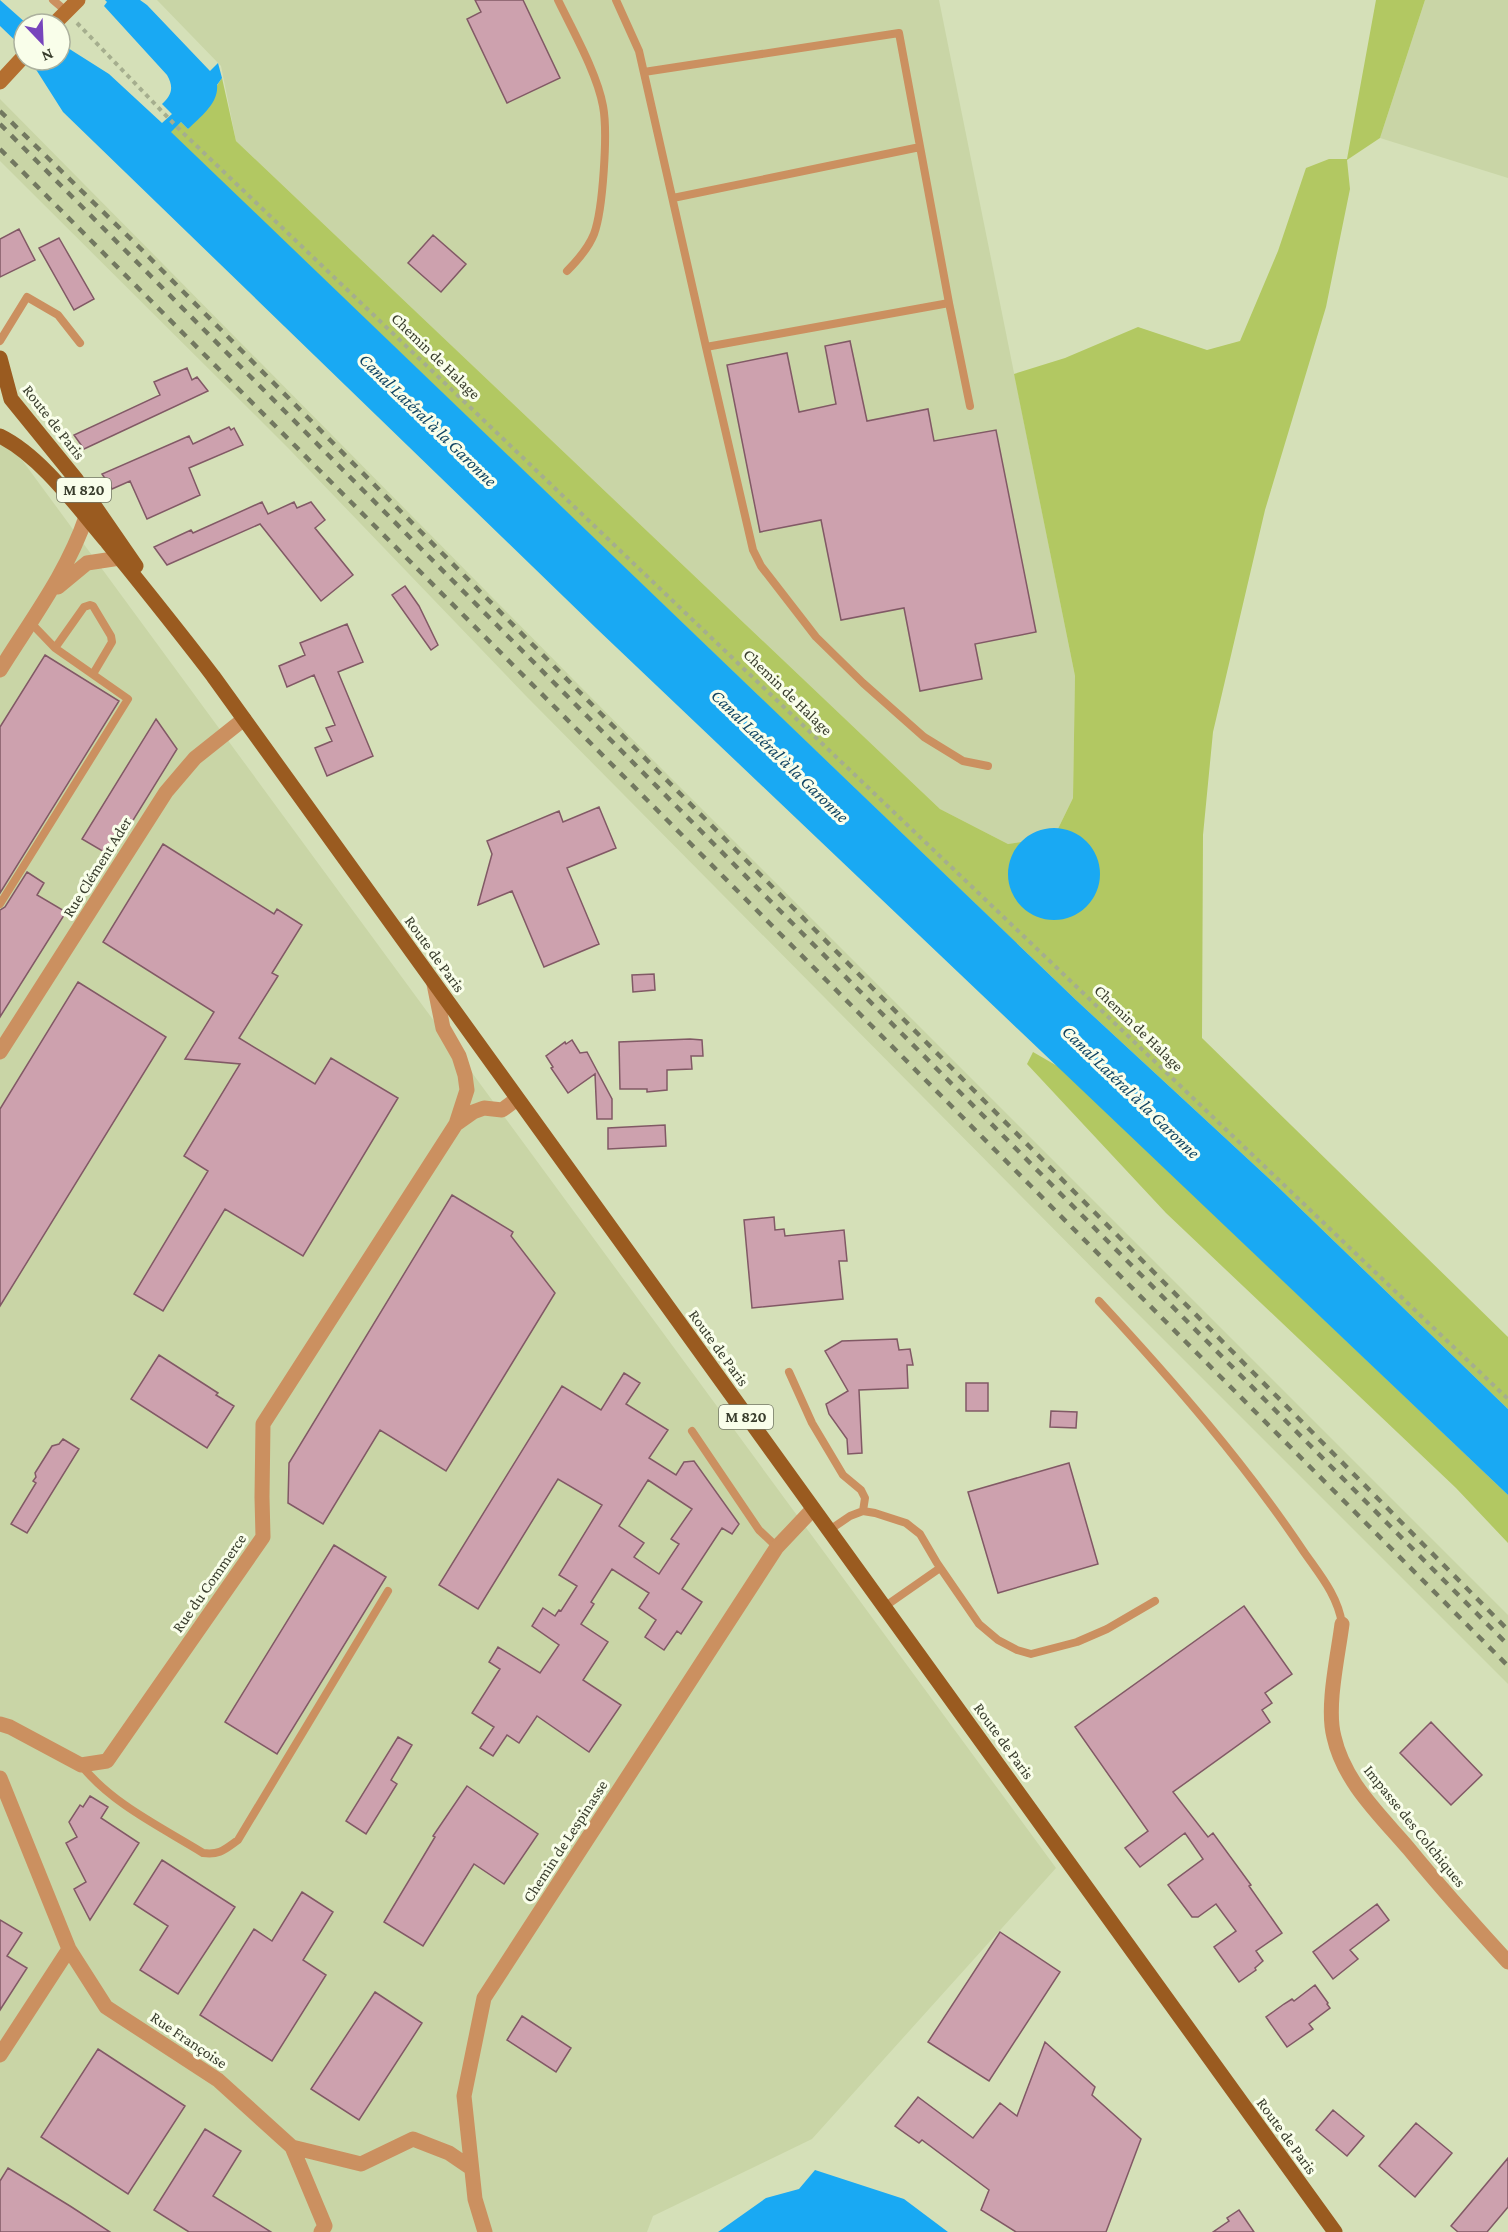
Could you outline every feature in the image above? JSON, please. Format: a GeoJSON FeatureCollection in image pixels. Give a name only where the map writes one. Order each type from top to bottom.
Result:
{"type":"FeatureCollection","features":[{"type":"Feature","properties":{"kind":"main road"},"geometry":{"type":"LineString","coordinates":[[65,12],[78,0]]}},
{"type":"Feature","properties":{"kind":"main road"},"geometry":{"type":"LineString","coordinates":[[0,82],[12,69]]}},
{"type":"Feature","properties":{"kind":"main road","name":"Route de Paris"},"geometry":{"type":"LineString","coordinates":[[0,358],[11,399],[125,547],[157,602]]}},
{"type":"Feature","properties":{"kind":"main road","name":"Route de Paris"},"geometry":{"type":"LineString","coordinates":[[0,398],[5,382]]}},
{"type":"Feature","properties":{"kind":"main road","name":"Route de Paris"},"geometry":{"type":"LineString","coordinates":[[0,436],[47,472],[86,517],[157,602],[244,719],[1335,2232]]}},
{"type":"Feature","properties":{"kind":"street"},"geometry":{"type":"LineString","coordinates":[[0,670],[51,593],[86,517]]}},
{"type":"Feature","properties":{"kind":"street"},"geometry":{"type":"LineString","coordinates":[[51,593],[87,563],[120,558]]}},
{"type":"Feature","properties":{"kind":"street","name":"Rue Clément Ader"},"geometry":{"type":"LineString","coordinates":[[0,1052],[166,792],[195,758],[244,719]]}},
{"type":"Feature","properties":{"kind":"street","name":"Rue du Commerce"},"geometry":{"type":"LineString","coordinates":[[81,1765],[107,1761],[263,1537],[263,1424],[456,1124],[467,1090],[465,1075],[459,1056],[443,1028],[434,984]]}},
{"type":"Feature","properties":{"kind":"street","name":"Rue du Commerce"},"geometry":{"type":"LineString","coordinates":[[456,1124],[472,1112],[484,1108],[502,1110],[517,1099]]}},
{"type":"Feature","properties":{"kind":"street","name":"Chemin de Lespinasse"},"geometry":{"type":"LineString","coordinates":[[485,2232],[475,2199],[464,2096],[484,1998],[777,1547],[813,1509]]}},
{"type":"Feature","properties":{"kind":"street","name":"Impasse des Colchiques"},"geometry":{"type":"LineString","coordinates":[[1342,1624],[1332,1708],[1333,1735],[1343,1766],[1358,1790],[1508,1962]]}},
{"type":"Feature","properties":{"kind":"street"},"geometry":{"type":"LineString","coordinates":[[0,1724],[10,1726],[81,1765]]}},
{"type":"Feature","properties":{"kind":"street","name":"Rue Françoise"},"geometry":{"type":"LineString","coordinates":[[0,1778],[69,1949],[106,2007],[218,2080],[292,2147],[361,2164],[413,2139],[449,2153],[471,2168]]}},
{"type":"Feature","properties":{"kind":"street"},"geometry":{"type":"LineString","coordinates":[[0,2055],[69,1949]]}},
{"type":"Feature","properties":{"kind":"street"},"geometry":{"type":"LineString","coordinates":[[292,2147],[325,2226],[321,2232]]}},
{"type":"Feature","properties":{"kind":"lane"},"geometry":{"type":"LineString","coordinates":[[558,0],[597,85],[603,106],[605,133],[600,214],[593,235],[582,256],[567,271]]}},
{"type":"Feature","properties":{"kind":"lane"},"geometry":{"type":"LineString","coordinates":[[616,0],[639,51],[753,550],[761,566],[816,637],[863,683],[924,737],[963,761],[988,766]]}},
{"type":"Feature","properties":{"kind":"lane"},"geometry":{"type":"LineString","coordinates":[[644,72],[899,33],[970,406]]}},
{"type":"Feature","properties":{"kind":"lane"},"geometry":{"type":"LineString","coordinates":[[673,198],[920,147]]}},
{"type":"Feature","properties":{"kind":"lane"},"geometry":{"type":"LineString","coordinates":[[0,341],[27,297],[58,315],[80,343]]}},
{"type":"Feature","properties":{"kind":"lane"},"geometry":{"type":"LineString","coordinates":[[706,347],[949,303]]}},
{"type":"Feature","properties":{"kind":"lane"},"geometry":{"type":"LineString","coordinates":[[55,648],[84,607],[90,604],[93,606],[112,639],[93,674]]}},
{"type":"Feature","properties":{"kind":"lane"},"geometry":{"type":"LineString","coordinates":[[0,904],[128,699],[127,696],[55,648],[30,622]]}},
{"type":"Feature","properties":{"kind":"lane"},"geometry":{"type":"LineString","coordinates":[[1099,1301],[1170,1378],[1285,1523],[1331,1592],[1340,1610],[1342,1624]]}},
{"type":"Feature","properties":{"kind":"lane"},"geometry":{"type":"LineString","coordinates":[[789,1372],[812,1423],[843,1475],[861,1490],[866,1498],[863,1511]]}},
{"type":"Feature","properties":{"kind":"lane"},"geometry":{"type":"LineString","coordinates":[[692,1431],[759,1530],[777,1547]]}},
{"type":"Feature","properties":{"kind":"lane"},"geometry":{"type":"LineString","coordinates":[[828,1531],[850,1516],[863,1511],[906,1523],[920,1534],[940,1568],[979,1624],[998,1640],[1031,1654],[1077,1642],[1107,1629],[1155,1601]]}},
{"type":"Feature","properties":{"kind":"lane"},"geometry":{"type":"LineString","coordinates":[[884,1607],[940,1568]]}},
{"type":"Feature","properties":{"kind":"lane"},"geometry":{"type":"LineString","coordinates":[[81,1765],[93,1780],[111,1796],[202,1853],[215,1855],[225,1850],[238,1840],[388,1591]]}},
{"type":"Feature","properties":{"kind":"path","name":"Chemin de Halage"},"geometry":{"type":"LineString","coordinates":[[72,28],[1508,1399]]}},
{"type":"Feature","properties":{"kind":"shaded area"},"geometry":{"type":"Polygon","coordinates":[[[157,0],[939,0],[1075,676],[1073,798],[1054,837],[1008,844],[940,809],[236,141],[221,66],[157,0]]]}},
{"type":"Feature","properties":{"kind":"shaded area"},"geometry":{"type":"Polygon","coordinates":[[[1425,0],[1508,0],[1508,178],[1380,138],[1425,0]]]}},
{"type":"Feature","properties":{"kind":"shaded area"},"geometry":{"type":"Polygon","coordinates":[[[0,99],[655,762],[1508,1615],[1508,1684],[526,696],[289,449],[0,161],[0,99]]]}},
{"type":"Feature","properties":{"kind":"shaded area"},"geometry":{"type":"Polygon","coordinates":[[[0,430],[1056,1868],[812,2139],[653,2216],[647,2232],[0,2232],[0,430]]]}},
{"type":"Feature","properties":{"kind":"green space"},"geometry":{"type":"Polygon","coordinates":[[[1376,0],[1425,0],[1380,138],[1347,160],[1350,189],[1326,307],[1265,510],[1213,732],[1203,835],[1202,1038],[1508,1337],[1508,1409],[1277,1186],[1076,1000],[170,132],[181,122],[188,129],[222,78],[236,141],[940,809],[1008,844],[1054,837],[1073,798],[1075,676],[1014,374],[1065,358],[1138,327],[1207,350],[1240,341],[1278,251],[1306,168],[1329,159],[1347,159],[1376,0]]]}},
{"type":"Feature","properties":{"kind":"green space"},"geometry":{"type":"Polygon","coordinates":[[[1033,1052],[1059,1067],[1508,1495],[1508,1543],[1456,1488],[1166,1213],[1027,1064],[1033,1052]]]}},
{"type":"Feature","properties":{"kind":"water"},"geometry":{"type":"Polygon","coordinates":[[[0,0],[14,12],[12,38],[0,26],[0,0]]]}},
{"type":"Feature","properties":{"kind":"water","name":"Canal Latéral à la Garonne"},"geometry":{"type":"Polygon","coordinates":[[[105,0],[140,0],[210,71],[218,63],[222,78],[217,85],[212,104],[188,129],[181,122],[171,132],[1076,1000],[1277,1186],[1508,1409],[1508,1495],[596,628],[63,112],[38,72],[72,72],[72,51],[109,74],[162,123],[172,114],[162,104],[171,91],[171,83],[167,75],[104,6],[107,2],[105,0]]]}},
{"type":"Feature","properties":{"kind":"water"},"geometry":{"type":"Polygon","coordinates":[[[1054,828],[1071,832],[1086,842],[1096,857],[1100,874],[1096,891],[1086,906],[1071,916],[1054,920],[1037,916],[1022,906],[1012,891],[1008,874],[1012,857],[1022,842],[1037,832],[1054,828]]]}},
{"type":"Feature","properties":{"kind":"water"},"geometry":{"type":"Polygon","coordinates":[[[815,2170],[904,2199],[948,2232],[718,2232],[766,2198],[799,2189],[815,2170]]]}},
{"type":"Feature","properties":{"kind":"building"},"geometry":{"type":"Polygon","coordinates":[[[475,0],[523,0],[560,78],[507,103],[467,19],[481,12],[475,0]]]}},
{"type":"Feature","properties":{"kind":"building"},"geometry":{"type":"Polygon","coordinates":[[[19,229],[35,260],[0,277],[0,239],[19,229]]]}},
{"type":"Feature","properties":{"kind":"building"},"geometry":{"type":"Polygon","coordinates":[[[433,235],[466,264],[441,292],[408,263],[433,235]]]}},
{"type":"Feature","properties":{"kind":"building"},"geometry":{"type":"Polygon","coordinates":[[[59,238],[94,299],[74,310],[39,248],[59,238]]]}},
{"type":"Feature","properties":{"kind":"building"},"geometry":{"type":"Polygon","coordinates":[[[850,341],[867,421],[928,409],[934,441],[996,430],[1036,632],[975,644],[982,679],[920,691],[904,608],[841,620],[821,520],[760,532],[727,365],[787,353],[799,412],[836,404],[825,346],[850,341]]]}},
{"type":"Feature","properties":{"kind":"building"},"geometry":{"type":"Polygon","coordinates":[[[187,368],[192,380],[197,377],[208,391],[84,449],[74,435],[160,395],[154,382],[187,368]]]}},
{"type":"Feature","properties":{"kind":"building"},"geometry":{"type":"Polygon","coordinates":[[[229,427],[231,430],[234,428],[243,445],[189,468],[200,495],[147,519],[130,481],[112,489],[102,474],[189,436],[193,444],[229,427]]]}},
{"type":"Feature","properties":{"kind":"building"},"geometry":{"type":"Polygon","coordinates":[[[262,502],[268,514],[294,502],[297,508],[311,502],[325,520],[315,528],[353,575],[321,601],[260,524],[167,565],[154,547],[191,530],[193,533],[262,502]]]}},
{"type":"Feature","properties":{"kind":"building"},"geometry":{"type":"Polygon","coordinates":[[[405,586],[419,606],[438,645],[431,650],[392,595],[405,586]]]}},
{"type":"Feature","properties":{"kind":"building"},"geometry":{"type":"Polygon","coordinates":[[[347,624],[363,662],[338,672],[373,756],[327,776],[315,748],[332,741],[326,728],[335,725],[314,675],[287,687],[279,666],[305,655],[300,643],[347,624]]]}},
{"type":"Feature","properties":{"kind":"building"},"geometry":{"type":"Polygon","coordinates":[[[45,655],[119,701],[0,893],[0,727],[45,655]]]}},
{"type":"Feature","properties":{"kind":"building"},"geometry":{"type":"Polygon","coordinates":[[[156,719],[177,749],[111,856],[82,839],[156,719]]]}},
{"type":"Feature","properties":{"kind":"building"},"geometry":{"type":"Polygon","coordinates":[[[599,807],[616,848],[567,868],[599,944],[544,967],[512,891],[478,905],[492,854],[487,841],[559,811],[563,822],[599,807]]]}},
{"type":"Feature","properties":{"kind":"building"},"geometry":{"type":"Polygon","coordinates":[[[163,844],[274,914],[277,909],[302,925],[272,973],[278,976],[239,1038],[315,1084],[331,1058],[398,1098],[303,1256],[225,1209],[163,1311],[134,1294],[208,1171],[184,1156],[240,1064],[185,1059],[214,1012],[103,942],[163,844]]]}},
{"type":"Feature","properties":{"kind":"building"},"geometry":{"type":"Polygon","coordinates":[[[27,872],[44,883],[37,895],[66,912],[0,1017],[0,910],[5,907],[27,872]]]}},
{"type":"Feature","properties":{"kind":"building"},"geometry":{"type":"Polygon","coordinates":[[[654,974],[655,990],[633,992],[632,975],[654,974]]]}},
{"type":"Feature","properties":{"kind":"building"},"geometry":{"type":"Polygon","coordinates":[[[78,982],[166,1037],[0,1306],[0,1109],[78,982]]]}},
{"type":"Feature","properties":{"kind":"building"},"geometry":{"type":"Polygon","coordinates":[[[572,1040],[580,1053],[587,1052],[612,1099],[612,1119],[597,1119],[595,1074],[568,1093],[551,1068],[553,1067],[546,1056],[565,1042],[566,1044],[572,1040]]]}},
{"type":"Feature","properties":{"kind":"building"},"geometry":{"type":"Polygon","coordinates":[[[702,1040],[703,1056],[691,1056],[692,1069],[667,1070],[667,1090],[647,1092],[647,1089],[620,1089],[619,1042],[702,1040]]]}},
{"type":"Feature","properties":{"kind":"building"},"geometry":{"type":"Polygon","coordinates":[[[665,1125],[666,1146],[608,1149],[608,1128],[665,1125]]]}},
{"type":"Feature","properties":{"kind":"building"},"geometry":{"type":"Polygon","coordinates":[[[452,1195],[513,1232],[511,1236],[555,1293],[446,1471],[380,1430],[323,1524],[288,1503],[289,1463],[452,1195]]]}},
{"type":"Feature","properties":{"kind":"building"},"geometry":{"type":"Polygon","coordinates":[[[774,1217],[775,1230],[784,1229],[785,1236],[844,1230],[847,1261],[839,1261],[843,1299],[752,1308],[744,1220],[774,1217]]]}},
{"type":"Feature","properties":{"kind":"building"},"geometry":{"type":"Polygon","coordinates":[[[897,1339],[899,1350],[910,1349],[913,1365],[907,1365],[908,1388],[859,1390],[862,1453],[848,1454],[847,1439],[829,1414],[826,1404],[848,1391],[825,1351],[842,1341],[897,1339]]]}},
{"type":"Feature","properties":{"kind":"building"},"geometry":{"type":"Polygon","coordinates":[[[159,1355],[234,1406],[207,1448],[131,1399],[159,1355]]]}},
{"type":"Feature","properties":{"kind":"building"},"geometry":{"type":"Polygon","coordinates":[[[624,1373],[640,1383],[626,1404],[668,1430],[649,1458],[676,1475],[684,1462],[694,1461],[739,1524],[732,1534],[722,1528],[682,1589],[702,1602],[681,1634],[677,1631],[664,1650],[645,1637],[656,1620],[639,1608],[649,1593],[612,1569],[591,1602],[594,1604],[581,1624],[608,1642],[583,1680],[621,1705],[589,1752],[537,1716],[519,1743],[507,1735],[493,1756],[480,1748],[494,1727],[472,1713],[500,1669],[489,1662],[498,1647],[540,1673],[559,1645],[532,1626],[543,1608],[555,1616],[559,1610],[561,1611],[577,1586],[559,1575],[602,1505],[558,1479],[478,1609],[439,1585],[562,1386],[601,1410],[624,1373]],[[648,1480],[619,1526],[644,1543],[634,1557],[659,1574],[679,1544],[671,1539],[692,1509],[648,1480]]]}},
{"type":"Feature","properties":{"kind":"building"},"geometry":{"type":"Polygon","coordinates":[[[966,1383],[988,1383],[988,1411],[966,1411],[966,1383]]]}},
{"type":"Feature","properties":{"kind":"building"},"geometry":{"type":"Polygon","coordinates":[[[1051,1411],[1077,1412],[1076,1428],[1050,1427],[1051,1411]]]}},
{"type":"Feature","properties":{"kind":"building"},"geometry":{"type":"Polygon","coordinates":[[[63,1439],[79,1449],[27,1533],[11,1524],[36,1483],[33,1481],[36,1477],[35,1473],[52,1446],[59,1444],[63,1439]]]}},
{"type":"Feature","properties":{"kind":"building"},"geometry":{"type":"Polygon","coordinates":[[[1069,1463],[1098,1564],[998,1593],[968,1492],[1069,1463]]]}},
{"type":"Feature","properties":{"kind":"building"},"geometry":{"type":"Polygon","coordinates":[[[334,1545],[386,1577],[277,1754],[225,1722],[334,1545]]]}},
{"type":"Feature","properties":{"kind":"building"},"geometry":{"type":"Polygon","coordinates":[[[1244,1606],[1292,1674],[1265,1693],[1272,1703],[1262,1710],[1270,1722],[1173,1792],[1208,1837],[1213,1833],[1282,1933],[1256,1951],[1263,1961],[1255,1968],[1256,1970],[1239,1982],[1214,1947],[1236,1931],[1216,1904],[1198,1917],[1192,1917],[1168,1885],[1203,1859],[1185,1833],[1140,1867],[1125,1848],[1148,1831],[1075,1727],[1244,1606]]]}},
{"type":"Feature","properties":{"kind":"building"},"geometry":{"type":"Polygon","coordinates":[[[1431,1722],[1482,1775],[1451,1805],[1400,1753],[1431,1722]]]}},
{"type":"Feature","properties":{"kind":"building"},"geometry":{"type":"Polygon","coordinates":[[[398,1737],[412,1745],[391,1780],[397,1784],[366,1834],[346,1821],[398,1737]]]}},
{"type":"Feature","properties":{"kind":"building"},"geometry":{"type":"Polygon","coordinates":[[[467,1786],[538,1834],[504,1884],[474,1864],[423,1946],[384,1922],[435,1837],[433,1836],[467,1786]]]}},
{"type":"Feature","properties":{"kind":"building"},"geometry":{"type":"Polygon","coordinates":[[[90,1796],[108,1807],[101,1818],[139,1843],[90,1920],[74,1889],[86,1882],[66,1843],[77,1837],[69,1822],[80,1805],[83,1807],[90,1796]]]}},
{"type":"Feature","properties":{"kind":"building"},"geometry":{"type":"Polygon","coordinates":[[[162,1860],[235,1907],[178,1994],[140,1970],[168,1926],[134,1904],[162,1860]]]}},
{"type":"Feature","properties":{"kind":"building"},"geometry":{"type":"Polygon","coordinates":[[[302,1892],[333,1912],[303,1960],[326,1975],[272,2061],[200,2015],[254,1929],[272,1941],[302,1892]]]}},
{"type":"Feature","properties":{"kind":"building"},"geometry":{"type":"Polygon","coordinates":[[[1377,1904],[1389,1920],[1350,1950],[1358,1959],[1333,1979],[1313,1952],[1377,1904]]]}},
{"type":"Feature","properties":{"kind":"building"},"geometry":{"type":"Polygon","coordinates":[[[0,1920],[22,1933],[7,1956],[27,1968],[0,2010],[0,1920]]]}},
{"type":"Feature","properties":{"kind":"building"},"geometry":{"type":"Polygon","coordinates":[[[1000,1932],[1060,1972],[989,2081],[928,2042],[1000,1932]]]}},
{"type":"Feature","properties":{"kind":"building"},"geometry":{"type":"Polygon","coordinates":[[[1315,1985],[1330,2008],[1309,2024],[1313,2029],[1287,2047],[1266,2017],[1292,1999],[1294,2001],[1315,1985]]]}},
{"type":"Feature","properties":{"kind":"building"},"geometry":{"type":"Polygon","coordinates":[[[375,1992],[422,2023],[359,2120],[311,2089],[375,1992]]]}},
{"type":"Feature","properties":{"kind":"building"},"geometry":{"type":"Polygon","coordinates":[[[522,2016],[571,2048],[556,2072],[507,2040],[522,2016]]]}},
{"type":"Feature","properties":{"kind":"building"},"geometry":{"type":"Polygon","coordinates":[[[1045,2042],[1095,2087],[1092,2095],[1141,2139],[1106,2232],[1016,2232],[981,2210],[989,2190],[922,2140],[919,2143],[895,2126],[918,2097],[973,2138],[1000,2103],[1017,2116],[1045,2042]]]}},
{"type":"Feature","properties":{"kind":"building"},"geometry":{"type":"Polygon","coordinates":[[[98,2049],[185,2106],[128,2194],[41,2137],[98,2049]]]}},
{"type":"Feature","properties":{"kind":"building"},"geometry":{"type":"Polygon","coordinates":[[[1333,2110],[1364,2136],[1347,2156],[1316,2130],[1333,2110]]]}},
{"type":"Feature","properties":{"kind":"building"},"geometry":{"type":"Polygon","coordinates":[[[1416,2123],[1452,2153],[1415,2197],[1379,2166],[1416,2123]]]}},
{"type":"Feature","properties":{"kind":"building"},"geometry":{"type":"Polygon","coordinates":[[[205,2129],[241,2151],[213,2196],[271,2232],[189,2232],[154,2210],[205,2129]]]}},
{"type":"Feature","properties":{"kind":"building"},"geometry":{"type":"Polygon","coordinates":[[[1508,2158],[1508,2207],[1487,2232],[1458,2232],[1451,2226],[1508,2158]]]}},
{"type":"Feature","properties":{"kind":"building"},"geometry":{"type":"Polygon","coordinates":[[[8,2168],[110,2232],[0,2232],[0,2181],[8,2168]]]}},
{"type":"Feature","properties":{"kind":"building"},"geometry":{"type":"Polygon","coordinates":[[[1239,2210],[1254,2232],[1213,2232],[1229,2221],[1227,2218],[1239,2210]]]}},
{"type":"Feature","properties":{"kind":"railway"},"geometry":{"type":"LineString","coordinates":[[0,111],[140,248],[1508,1630]]}},
{"type":"Feature","properties":{"kind":"railway"},"geometry":{"type":"LineString","coordinates":[[0,124],[1508,1645]]}},
{"type":"Feature","properties":{"kind":"railway"},"geometry":{"type":"LineString","coordinates":[[0,149],[1508,1666]]}}]}
